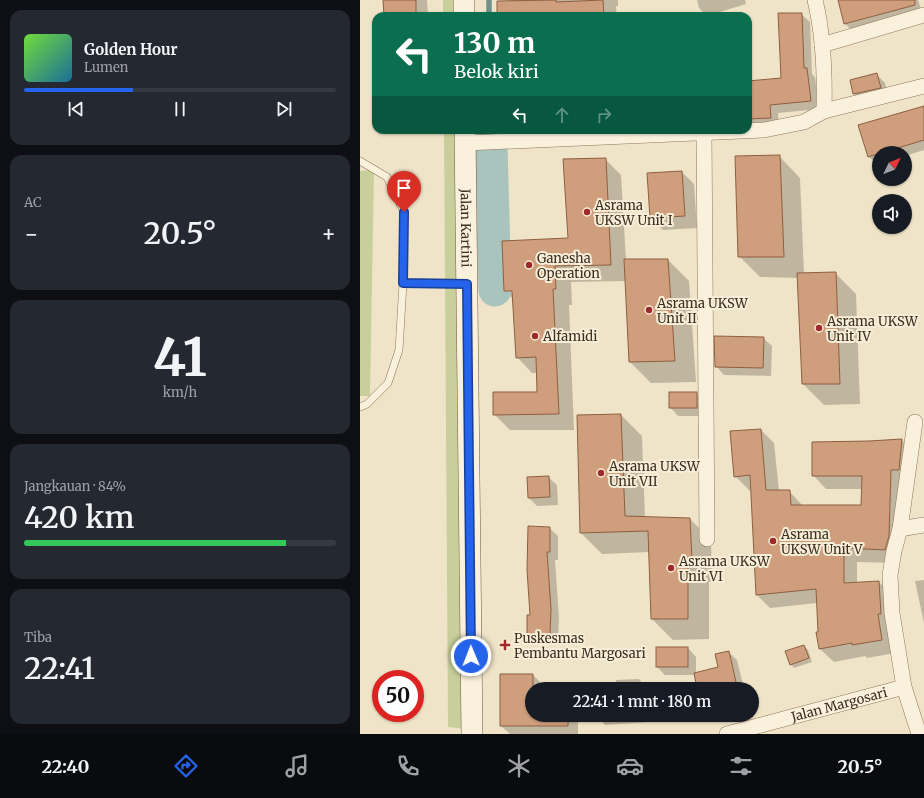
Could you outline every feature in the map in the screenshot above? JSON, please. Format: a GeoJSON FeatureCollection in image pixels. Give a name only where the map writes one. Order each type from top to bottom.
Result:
{"type":"FeatureCollection","features":[{"type":"Feature","properties":{"kind":"main road"},"geometry":{"type":"LineString","coordinates":[[464,0],[464,12]]}},
{"type":"Feature","properties":{"kind":"main road","name":"Jalan Kartini"},"geometry":{"type":"LineString","coordinates":[[465,136],[472,734]]}},
{"type":"Feature","properties":{"kind":"street"},"geometry":{"type":"LineString","coordinates":[[815,0],[820,18],[825,72],[824,111]]}},
{"type":"Feature","properties":{"kind":"street"},"geometry":{"type":"LineString","coordinates":[[822,45],[924,15]]}},
{"type":"Feature","properties":{"kind":"street"},"geometry":{"type":"LineString","coordinates":[[752,131],[794,125],[804,122],[824,111],[924,86]]}},
{"type":"Feature","properties":{"kind":"street"},"geometry":{"type":"LineString","coordinates":[[465,136],[624,134]]}},
{"type":"Feature","properties":{"kind":"street"},"geometry":{"type":"LineString","coordinates":[[704,134],[707,539]]}},
{"type":"Feature","properties":{"kind":"street"},"geometry":{"type":"LineString","coordinates":[[904,687],[892,613],[890,575],[900,529],[915,422]]}},
{"type":"Feature","properties":{"kind":"street"},"geometry":{"type":"LineString","coordinates":[[900,529],[924,525]]}},
{"type":"Feature","properties":{"kind":"street","name":"Jalan Margosari"},"geometry":{"type":"LineString","coordinates":[[726,734],[904,687],[919,734]]}},
{"type":"Feature","properties":{"kind":"lane"},"geometry":{"type":"LineString","coordinates":[[360,162],[387,177],[404,212],[403,283],[398,350],[388,383],[367,404],[360,407]]}},
{"type":"Feature","properties":{"kind":"lane"},"geometry":{"type":"LineString","coordinates":[[403,283],[467,284]]}},
{"type":"Feature","properties":{"kind":"green space"},"geometry":{"type":"Polygon","coordinates":[[[443,0],[457,0],[457,12],[443,12],[443,0]]]}},
{"type":"Feature","properties":{"kind":"green space"},"geometry":{"type":"Polygon","coordinates":[[[444,134],[459,134],[466,729],[448,727],[444,134]]]}},
{"type":"Feature","properties":{"kind":"green space"},"geometry":{"type":"Polygon","coordinates":[[[374,170],[370,396],[360,396],[360,171],[374,170]]]}},
{"type":"Feature","properties":{"kind":"building"},"geometry":{"type":"Polygon","coordinates":[[[383,0],[416,0],[416,12],[384,12],[383,0]]]}},
{"type":"Feature","properties":{"kind":"building"},"geometry":{"type":"Polygon","coordinates":[[[556,0],[556,2],[603,0],[604,12],[497,12],[497,1],[556,0]]]}},
{"type":"Feature","properties":{"kind":"building"},"geometry":{"type":"Polygon","coordinates":[[[838,0],[915,0],[915,5],[844,24],[838,0]]]}},
{"type":"Feature","properties":{"kind":"building"},"geometry":{"type":"Polygon","coordinates":[[[778,13],[802,13],[804,68],[807,68],[811,101],[770,105],[771,118],[752,119],[752,81],[781,78],[778,13]]]}},
{"type":"Feature","properties":{"kind":"building"},"geometry":{"type":"Polygon","coordinates":[[[877,73],[881,88],[853,94],[850,80],[877,73]]]}},
{"type":"Feature","properties":{"kind":"building"},"geometry":{"type":"Polygon","coordinates":[[[924,106],[924,140],[904,146],[872,146],[872,156],[868,157],[858,125],[924,106]]]}},
{"type":"Feature","properties":{"kind":"building"},"geometry":{"type":"Polygon","coordinates":[[[780,155],[784,257],[738,257],[735,156],[780,155]]]}},
{"type":"Feature","properties":{"kind":"building"},"geometry":{"type":"Polygon","coordinates":[[[606,158],[611,265],[555,266],[556,289],[553,289],[559,414],[493,415],[493,392],[537,392],[536,357],[516,358],[512,291],[504,291],[502,241],[568,238],[563,159],[606,158]]]}},
{"type":"Feature","properties":{"kind":"building"},"geometry":{"type":"Polygon","coordinates":[[[682,171],[685,216],[650,218],[647,173],[682,171]]]}},
{"type":"Feature","properties":{"kind":"building","name":"Asrama UKSW Unit II"},"geometry":{"type":"Polygon","coordinates":[[[624,259],[668,259],[675,361],[629,362],[624,259]]]}},
{"type":"Feature","properties":{"kind":"building","name":"Asrama UKSW Unit IV"},"geometry":{"type":"Polygon","coordinates":[[[836,272],[840,384],[802,384],[797,273],[836,272]]]}},
{"type":"Feature","properties":{"kind":"building"},"geometry":{"type":"Polygon","coordinates":[[[714,336],[764,337],[763,368],[715,367],[714,336]]]}},
{"type":"Feature","properties":{"kind":"building"},"geometry":{"type":"Polygon","coordinates":[[[669,392],[697,392],[697,408],[669,408],[669,392]]]}},
{"type":"Feature","properties":{"kind":"building"},"geometry":{"type":"Polygon","coordinates":[[[621,414],[625,516],[690,518],[692,560],[688,561],[688,619],[651,619],[648,531],[580,533],[577,415],[621,414]]]}},
{"type":"Feature","properties":{"kind":"building"},"geometry":{"type":"Polygon","coordinates":[[[761,429],[766,490],[790,490],[791,505],[861,505],[862,476],[812,476],[812,442],[902,439],[899,470],[891,470],[889,536],[885,550],[844,548],[844,583],[879,581],[881,614],[878,614],[882,640],[852,645],[852,643],[819,649],[816,632],[818,632],[816,589],[756,595],[750,475],[734,477],[730,431],[761,429]]]}},
{"type":"Feature","properties":{"kind":"building"},"geometry":{"type":"Polygon","coordinates":[[[549,476],[550,497],[528,498],[527,477],[549,476]]]}},
{"type":"Feature","properties":{"kind":"building"},"geometry":{"type":"Polygon","coordinates":[[[528,526],[550,527],[550,552],[547,552],[551,609],[550,635],[527,635],[527,615],[530,615],[527,570],[528,526]]]}},
{"type":"Feature","properties":{"kind":"building"},"geometry":{"type":"Polygon","coordinates":[[[804,645],[809,658],[790,665],[785,651],[804,645]]]}},
{"type":"Feature","properties":{"kind":"building"},"geometry":{"type":"Polygon","coordinates":[[[656,647],[688,647],[688,667],[656,667],[656,647]]]}},
{"type":"Feature","properties":{"kind":"building"},"geometry":{"type":"Polygon","coordinates":[[[729,651],[736,682],[696,682],[694,673],[718,667],[715,654],[729,651]]]}},
{"type":"Feature","properties":{"kind":"building"},"geometry":{"type":"Polygon","coordinates":[[[500,674],[533,674],[533,682],[525,682],[525,722],[568,722],[568,726],[500,726],[500,674]]]}},
{"type":"Feature","properties":{"kind":"waterway"},"geometry":{"type":"LineString","coordinates":[[489,0],[489,12]]}},
{"type":"Feature","properties":{"kind":"waterway"},"geometry":{"type":"LineString","coordinates":[[490,134],[491,138]]}},
{"type":"Feature","properties":{"kind":"waterway"},"geometry":{"type":"LineString","coordinates":[[491,146],[495,290]]}},
{"type":"Feature","properties":{"kind":"place","name":"Asrama UKSW Unit I"},"geometry":{"type":"Point","coordinates":[587,212]}},
{"type":"Feature","properties":{"kind":"place","name":"Ganesha Operation"},"geometry":{"type":"Point","coordinates":[529,265]}},
{"type":"Feature","properties":{"kind":"place","name":"Asrama UKSW Unit II"},"geometry":{"type":"Point","coordinates":[649,310]}},
{"type":"Feature","properties":{"kind":"place","name":"Asrama UKSW Unit IV"},"geometry":{"type":"Point","coordinates":[819,328]}},
{"type":"Feature","properties":{"kind":"place","name":"Alfamidi"},"geometry":{"type":"Point","coordinates":[535,336]}},
{"type":"Feature","properties":{"kind":"place","name":"Asrama UKSW Unit VII"},"geometry":{"type":"Point","coordinates":[601,473]}},
{"type":"Feature","properties":{"kind":"place","name":"Asrama UKSW Unit V"},"geometry":{"type":"Point","coordinates":[773,541]}},
{"type":"Feature","properties":{"kind":"place","name":"Asrama UKSW Unit VI"},"geometry":{"type":"Point","coordinates":[671,568]}},
{"type":"Feature","properties":{"kind":"place","name":"Puskesmas Pembantu Margosari"},"geometry":{"type":"Point","coordinates":[505,645]}},
{"type":"Feature","properties":{"kind":"route"},"geometry":{"type":"LineString","coordinates":[[404,212],[403,283],[467,284],[471,656]]}}]}
